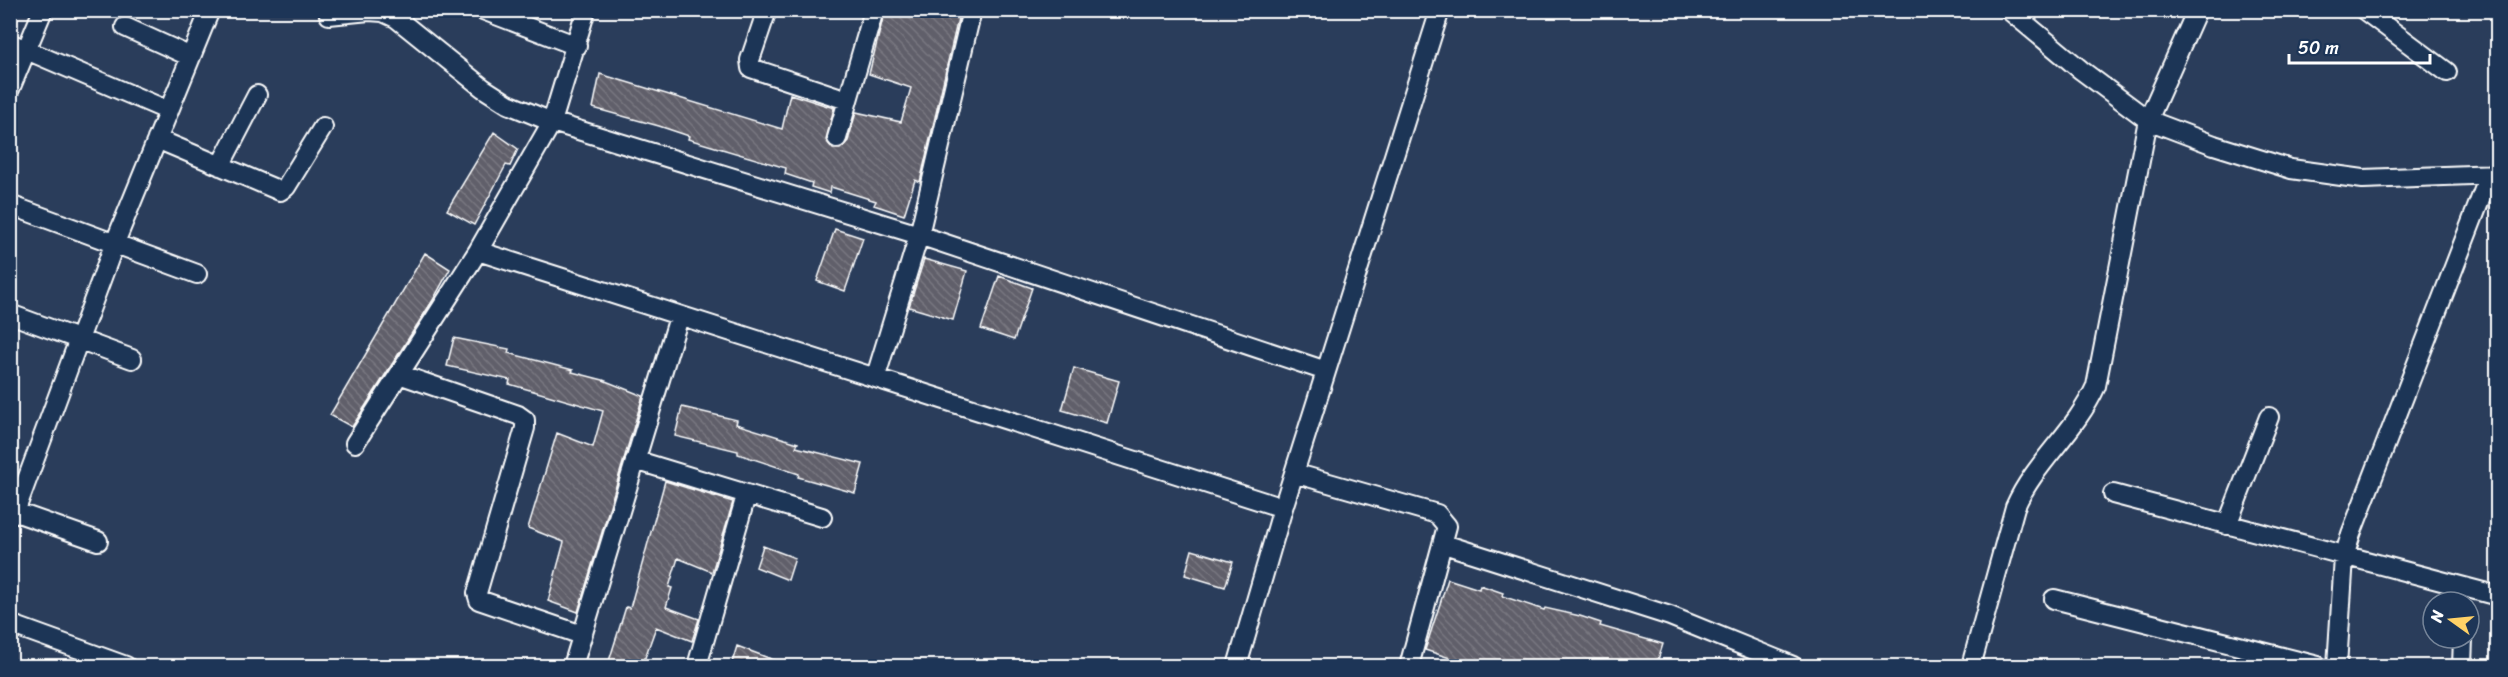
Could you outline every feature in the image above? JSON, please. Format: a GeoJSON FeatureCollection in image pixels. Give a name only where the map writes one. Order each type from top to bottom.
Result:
{"type":"FeatureCollection","features":[{"type":"Feature","properties":{"kind":"street"},"geometry":{"type":"LineString","coordinates":[[10,88],[18,46],[43,10]]}},
{"type":"Feature","properties":{"kind":"street"},"geometry":{"type":"LineString","coordinates":[[98,542],[13,511],[114,245],[210,10]]}},
{"type":"Feature","properties":{"kind":"street"},"geometry":{"type":"LineString","coordinates":[[483,10],[577,46]]}},
{"type":"Feature","properties":{"kind":"street"},"geometry":{"type":"LineString","coordinates":[[354,443],[478,251],[552,122],[577,46],[586,10]]}},
{"type":"Feature","properties":{"kind":"street"},"geometry":{"type":"LineString","coordinates":[[767,10],[750,60],[751,68],[847,100]]}},
{"type":"Feature","properties":{"kind":"street"},"geometry":{"type":"LineString","coordinates":[[837,138],[874,10]]}},
{"type":"Feature","properties":{"kind":"street"},"geometry":{"type":"LineString","coordinates":[[876,376],[919,235],[972,10]]}},
{"type":"Feature","properties":{"kind":"street"},"geometry":{"type":"LineString","coordinates":[[1237,666],[1282,508],[1440,10]]}},
{"type":"Feature","properties":{"kind":"street"},"geometry":{"type":"LineString","coordinates":[[2009,10],[2080,70],[2148,120],[2214,145],[2291,169],[2363,179],[2494,174],[2344,557],[2337,666]]}},
{"type":"Feature","properties":{"kind":"street"},"geometry":{"type":"LineString","coordinates":[[1971,666],[2015,507],[2023,489],[2088,404],[2096,386],[2148,120],[2197,10]]}},
{"type":"Feature","properties":{"kind":"street"},"geometry":{"type":"LineString","coordinates":[[2364,10],[2447,72]]}},
{"type":"Feature","properties":{"kind":"street"},"geometry":{"type":"LineString","coordinates":[[329,15],[383,12],[396,18],[483,88],[508,104],[552,122],[919,235],[1326,371]]}},
{"type":"Feature","properties":{"kind":"street"},"geometry":{"type":"LineString","coordinates":[[125,27],[191,57]]}},
{"type":"Feature","properties":{"kind":"street"},"geometry":{"type":"LineString","coordinates":[[18,46],[169,111]]}},
{"type":"Feature","properties":{"kind":"street"},"geometry":{"type":"LineString","coordinates":[[220,166],[257,95]]}},
{"type":"Feature","properties":{"kind":"street"},"geometry":{"type":"LineString","coordinates":[[157,139],[277,191],[284,190],[323,127]]}},
{"type":"Feature","properties":{"kind":"street"},"geometry":{"type":"LineString","coordinates":[[10,205],[197,274]]}},
{"type":"Feature","properties":{"kind":"street"},"geometry":{"type":"LineString","coordinates":[[478,251],[679,317],[876,376],[1282,508]]}},
{"type":"Feature","properties":{"kind":"street"},"geometry":{"type":"LineString","coordinates":[[10,314],[132,359]]}},
{"type":"Feature","properties":{"kind":"street"},"geometry":{"type":"LineString","coordinates":[[573,666],[679,317]]}},
{"type":"Feature","properties":{"kind":"street"},"geometry":{"type":"LineString","coordinates":[[399,374],[518,415],[525,420],[525,428],[477,593],[479,600],[582,635]]}},
{"type":"Feature","properties":{"kind":"street"},"geometry":{"type":"LineString","coordinates":[[2227,525],[2269,417]]}},
{"type":"Feature","properties":{"kind":"street"},"geometry":{"type":"LineString","coordinates":[[635,460],[746,496],[822,517]]}},
{"type":"Feature","properties":{"kind":"street"},"geometry":{"type":"LineString","coordinates":[[1294,473],[1437,514],[1447,526],[1416,665]]}},
{"type":"Feature","properties":{"kind":"street"},"geometry":{"type":"LineString","coordinates":[[2113,494],[2344,557],[2449,590]]}},
{"type":"Feature","properties":{"kind":"street"},"geometry":{"type":"LineString","coordinates":[[697,666],[746,496]]}},
{"type":"Feature","properties":{"kind":"street"},"geometry":{"type":"LineString","coordinates":[[1444,544],[1670,616],[1793,666]]}},
{"type":"Feature","properties":{"kind":"street"},"geometry":{"type":"LineString","coordinates":[[2481,595],[2498,596]]}},
{"type":"Feature","properties":{"kind":"street"},"geometry":{"type":"LineString","coordinates":[[2054,598],[2318,666]]}},
{"type":"Feature","properties":{"kind":"street"},"geometry":{"type":"LineString","coordinates":[[11,624],[96,661],[126,666]]}},
{"type":"Feature","properties":{"kind":"street"},"geometry":{"type":"LineString","coordinates":[[2462,666],[2463,650]]}},
{"type":"Feature","properties":{"kind":"building"},"geometry":{"type":"Polygon","coordinates":[[[885,10],[902,10],[929,17],[931,10],[960,10],[920,182],[915,180],[904,215],[874,205],[876,201],[831,187],[830,193],[811,187],[812,183],[785,174],[786,168],[688,139],[689,136],[659,126],[593,108],[600,74],[782,129],[790,94],[834,108],[826,140],[833,149],[840,149],[848,141],[856,112],[901,122],[911,88],[869,74],[885,10]]]}},
{"type":"Feature","properties":{"kind":"building"},"geometry":{"type":"Polygon","coordinates":[[[494,132],[518,149],[510,166],[506,165],[474,225],[447,210],[494,132]]]}},
{"type":"Feature","properties":{"kind":"building"},"geometry":{"type":"Polygon","coordinates":[[[835,229],[863,238],[845,291],[817,281],[835,229]]]}},
{"type":"Feature","properties":{"kind":"building"},"geometry":{"type":"Polygon","coordinates":[[[425,253],[450,269],[433,300],[352,427],[330,415],[425,253]]]}},
{"type":"Feature","properties":{"kind":"building"},"geometry":{"type":"Polygon","coordinates":[[[924,259],[967,271],[953,320],[909,307],[924,259]]]}},
{"type":"Feature","properties":{"kind":"building"},"geometry":{"type":"Polygon","coordinates":[[[999,276],[1032,288],[1014,340],[981,329],[999,276]]]}},
{"type":"Feature","properties":{"kind":"building"},"geometry":{"type":"Polygon","coordinates":[[[454,338],[509,349],[508,353],[573,370],[572,372],[603,380],[643,396],[578,612],[548,601],[564,542],[528,528],[557,433],[593,447],[603,411],[509,384],[510,380],[447,366],[454,338]]]}},
{"type":"Feature","properties":{"kind":"building"},"geometry":{"type":"Polygon","coordinates":[[[1074,368],[1119,381],[1107,423],[1062,410],[1074,368]]]}},
{"type":"Feature","properties":{"kind":"building"},"geometry":{"type":"Polygon","coordinates":[[[682,407],[737,420],[736,424],[798,443],[796,447],[863,464],[855,493],[798,477],[799,474],[738,454],[738,451],[675,436],[682,407]]]}},
{"type":"Feature","properties":{"kind":"building"},"geometry":{"type":"Polygon","coordinates":[[[665,481],[733,502],[712,572],[678,558],[669,587],[672,588],[666,607],[699,619],[692,641],[656,627],[642,666],[623,666],[609,661],[626,607],[630,608],[665,481]]]}},
{"type":"Feature","properties":{"kind":"building"},"geometry":{"type":"Polygon","coordinates":[[[763,546],[795,558],[788,580],[756,567],[763,546]]]}},
{"type":"Feature","properties":{"kind":"building"},"geometry":{"type":"Polygon","coordinates":[[[1192,550],[1233,562],[1225,587],[1185,575],[1192,550]]]}},
{"type":"Feature","properties":{"kind":"building"},"geometry":{"type":"Polygon","coordinates":[[[1448,579],[1479,589],[1480,585],[1503,593],[1502,596],[1544,610],[1545,608],[1580,616],[1601,623],[1600,626],[1663,644],[1656,666],[1475,666],[1425,650],[1448,579]]]}},
{"type":"Feature","properties":{"kind":"building"},"geometry":{"type":"Polygon","coordinates":[[[737,646],[787,665],[787,666],[731,666],[737,646]]]}}]}
